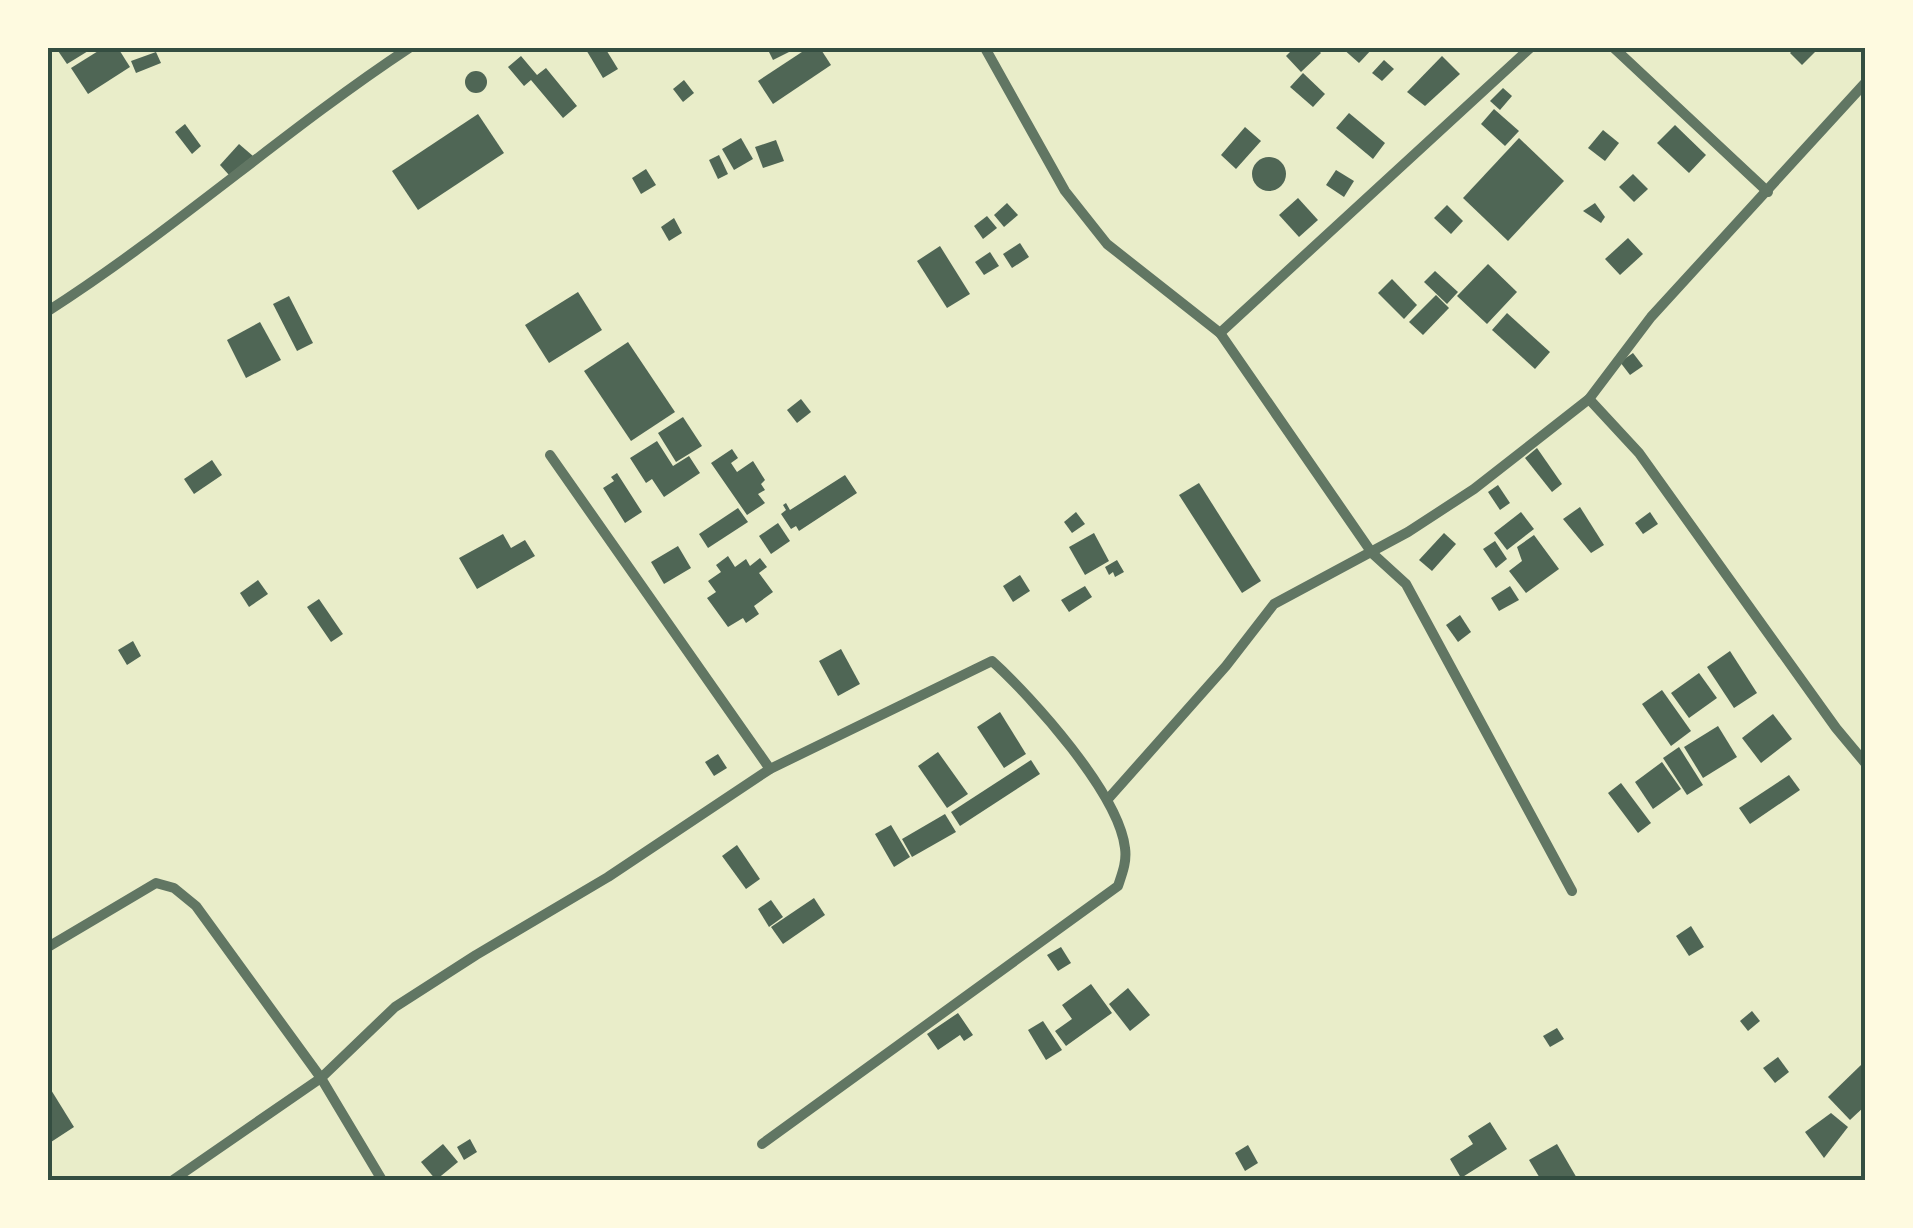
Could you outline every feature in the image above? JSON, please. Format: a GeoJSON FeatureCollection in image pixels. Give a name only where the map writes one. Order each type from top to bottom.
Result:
{"type":"FeatureCollection","features":[{"type":"Feature","properties":{"kind":"street"},"geometry":{"type":"LineString","coordinates":[[48,311],[251,164],[352,85],[409,48]]}},
{"type":"Feature","properties":{"kind":"street"},"geometry":{"type":"LineString","coordinates":[[985,48],[1065,191],[1107,244],[1220,333],[1372,553],[1406,584],[1572,891]]}},
{"type":"Feature","properties":{"kind":"street"},"geometry":{"type":"LineString","coordinates":[[1220,333],[1530,48]]}},
{"type":"Feature","properties":{"kind":"street"},"geometry":{"type":"LineString","coordinates":[[1614,48],[1768,192]]}},
{"type":"Feature","properties":{"kind":"street"},"geometry":{"type":"LineString","coordinates":[[1108,799],[1226,666],[1274,604],[1372,553],[1474,489],[1590,399],[1651,318],[1866,82]]}},
{"type":"Feature","properties":{"kind":"street"},"geometry":{"type":"LineString","coordinates":[[1590,399],[1638,453],[1866,764]]}},
{"type":"Feature","properties":{"kind":"street"},"geometry":{"type":"LineString","coordinates":[[550,455],[770,770]]}},
{"type":"Feature","properties":{"kind":"street"},"geometry":{"type":"LineString","coordinates":[[173,1180],[321,1078],[395,1007],[608,877],[770,770],[992,661],[1018,684],[1108,799],[1126,847],[1118,886],[762,1144]]}},
{"type":"Feature","properties":{"kind":"street"},"geometry":{"type":"LineString","coordinates":[[48,947],[156,883],[174,888],[196,906],[321,1078],[382,1180]]}},
{"type":"Feature","properties":{"kind":"building"},"geometry":{"type":"Polygon","coordinates":[[[56,48],[93,48],[67,64],[56,48]]]}},
{"type":"Feature","properties":{"kind":"building"},"geometry":{"type":"Polygon","coordinates":[[[103,48],[118,48],[130,67],[88,94],[71,68],[103,48]]]}},
{"type":"Feature","properties":{"kind":"building"},"geometry":{"type":"Polygon","coordinates":[[[585,48],[605,48],[618,69],[603,78],[585,48]]]}},
{"type":"Feature","properties":{"kind":"building"},"geometry":{"type":"Polygon","coordinates":[[[767,48],[789,48],[791,51],[773,60],[767,48]]]}},
{"type":"Feature","properties":{"kind":"building"},"geometry":{"type":"Polygon","coordinates":[[[808,48],[820,48],[831,65],[773,104],[758,81],[808,48]]]}},
{"type":"Feature","properties":{"kind":"building"},"geometry":{"type":"Polygon","coordinates":[[[1294,48],[1316,48],[1321,53],[1301,72],[1286,56],[1294,48]]]}},
{"type":"Feature","properties":{"kind":"building"},"geometry":{"type":"Polygon","coordinates":[[[1342,48],[1373,48],[1359,63],[1342,48]]]}},
{"type":"Feature","properties":{"kind":"building"},"geometry":{"type":"Polygon","coordinates":[[[1795,48],[1817,50],[1802,65],[1790,53],[1795,48]]]}},
{"type":"Feature","properties":{"kind":"building"},"geometry":{"type":"Polygon","coordinates":[[[156,52],[161,63],[136,73],[131,61],[156,52]]]}},
{"type":"Feature","properties":{"kind":"building"},"geometry":{"type":"Polygon","coordinates":[[[521,56],[537,75],[546,68],[577,106],[563,118],[531,80],[524,86],[508,67],[521,56]]]}},
{"type":"Feature","properties":{"kind":"building"},"geometry":{"type":"Polygon","coordinates":[[[1442,56],[1460,74],[1425,106],[1407,92],[1442,56]]]}},
{"type":"Feature","properties":{"kind":"building"},"geometry":{"type":"Polygon","coordinates":[[[1384,60],[1394,69],[1382,81],[1372,73],[1384,60]]]}},
{"type":"Feature","properties":{"kind":"building"},"geometry":{"type":"Polygon","coordinates":[[[476,71],[484,74],[484,90],[476,93],[468,90],[465,82],[468,74],[476,71]]]}},
{"type":"Feature","properties":{"kind":"building"},"geometry":{"type":"Polygon","coordinates":[[[1303,73],[1325,94],[1313,107],[1290,87],[1303,73]]]}},
{"type":"Feature","properties":{"kind":"building"},"geometry":{"type":"Polygon","coordinates":[[[684,80],[694,93],[683,102],[673,89],[684,80]]]}},
{"type":"Feature","properties":{"kind":"building"},"geometry":{"type":"Polygon","coordinates":[[[1503,88],[1512,96],[1500,110],[1490,101],[1503,88]]]}},
{"type":"Feature","properties":{"kind":"building"},"geometry":{"type":"Polygon","coordinates":[[[1494,109],[1519,131],[1505,146],[1481,124],[1494,109]]]}},
{"type":"Feature","properties":{"kind":"building"},"geometry":{"type":"Polygon","coordinates":[[[1349,113],[1385,143],[1373,159],[1336,128],[1349,113]]]}},
{"type":"Feature","properties":{"kind":"building"},"geometry":{"type":"Polygon","coordinates":[[[478,114],[504,153],[418,210],[392,171],[478,114]]]}},
{"type":"Feature","properties":{"kind":"building"},"geometry":{"type":"Polygon","coordinates":[[[185,124],[201,146],[192,154],[175,132],[185,124]]]}},
{"type":"Feature","properties":{"kind":"building"},"geometry":{"type":"Polygon","coordinates":[[[1675,125],[1706,155],[1689,173],[1657,143],[1675,125]]]}},
{"type":"Feature","properties":{"kind":"building"},"geometry":{"type":"Polygon","coordinates":[[[1245,127],[1261,141],[1236,169],[1221,155],[1245,127]]]}},
{"type":"Feature","properties":{"kind":"building"},"geometry":{"type":"Polygon","coordinates":[[[1603,130],[1619,143],[1605,161],[1588,148],[1603,130]]]}},
{"type":"Feature","properties":{"kind":"building"},"geometry":{"type":"Polygon","coordinates":[[[741,138],[753,159],[734,170],[722,149],[741,138]]]}},
{"type":"Feature","properties":{"kind":"building"},"geometry":{"type":"Polygon","coordinates":[[[1519,138],[1564,181],[1508,241],[1463,198],[1519,138]]]}},
{"type":"Feature","properties":{"kind":"building"},"geometry":{"type":"Polygon","coordinates":[[[776,140],[784,161],[763,168],[755,147],[776,140]]]}},
{"type":"Feature","properties":{"kind":"building"},"geometry":{"type":"Polygon","coordinates":[[[239,144],[253,156],[229,175],[220,165],[239,144]]]}},
{"type":"Feature","properties":{"kind":"building"},"geometry":{"type":"Polygon","coordinates":[[[719,155],[728,174],[718,179],[709,160],[719,155]]]}},
{"type":"Feature","properties":{"kind":"building"},"geometry":{"type":"Polygon","coordinates":[[[1269,157],[1281,162],[1286,174],[1281,186],[1269,191],[1257,186],[1252,174],[1257,162],[1269,157]]]}},
{"type":"Feature","properties":{"kind":"building"},"geometry":{"type":"Polygon","coordinates":[[[646,169],[656,185],[641,194],[632,178],[646,169]]]}},
{"type":"Feature","properties":{"kind":"building"},"geometry":{"type":"Polygon","coordinates":[[[1336,170],[1354,181],[1344,197],[1326,185],[1336,170]]]}},
{"type":"Feature","properties":{"kind":"building"},"geometry":{"type":"Polygon","coordinates":[[[1633,174],[1648,189],[1634,202],[1619,187],[1633,174]]]}},
{"type":"Feature","properties":{"kind":"building"},"geometry":{"type":"Polygon","coordinates":[[[1298,198],[1318,220],[1299,237],[1279,215],[1298,198]]]}},
{"type":"Feature","properties":{"kind":"building"},"geometry":{"type":"Polygon","coordinates":[[[1007,203],[1018,215],[1004,227],[994,215],[1007,203]]]}},
{"type":"Feature","properties":{"kind":"building"},"geometry":{"type":"Polygon","coordinates":[[[1595,203],[1605,217],[1601,223],[1583,211],[1595,203]]]}},
{"type":"Feature","properties":{"kind":"building"},"geometry":{"type":"Polygon","coordinates":[[[1447,205],[1463,221],[1451,234],[1434,218],[1447,205]]]}},
{"type":"Feature","properties":{"kind":"building"},"geometry":{"type":"Polygon","coordinates":[[[987,216],[997,228],[983,239],[974,226],[987,216]]]}},
{"type":"Feature","properties":{"kind":"building"},"geometry":{"type":"Polygon","coordinates":[[[674,218],[682,233],[669,241],[661,227],[674,218]]]}},
{"type":"Feature","properties":{"kind":"building"},"geometry":{"type":"Polygon","coordinates":[[[1628,238],[1643,254],[1620,275],[1605,259],[1628,238]]]}},
{"type":"Feature","properties":{"kind":"building"},"geometry":{"type":"Polygon","coordinates":[[[1020,243],[1029,257],[1012,268],[1003,254],[1020,243]]]}},
{"type":"Feature","properties":{"kind":"building"},"geometry":{"type":"Polygon","coordinates":[[[940,246],[970,294],[947,308],[917,261],[940,246]]]}},
{"type":"Feature","properties":{"kind":"building"},"geometry":{"type":"Polygon","coordinates":[[[990,252],[999,266],[984,275],[975,262],[990,252]]]}},
{"type":"Feature","properties":{"kind":"building"},"geometry":{"type":"Polygon","coordinates":[[[1488,264],[1517,292],[1487,324],[1457,296],[1488,264]]]}},
{"type":"Feature","properties":{"kind":"building"},"geometry":{"type":"Polygon","coordinates":[[[1435,271],[1458,292],[1447,304],[1424,282],[1435,271]]]}},
{"type":"Feature","properties":{"kind":"building"},"geometry":{"type":"Polygon","coordinates":[[[1392,279],[1417,305],[1404,319],[1378,293],[1392,279]]]}},
{"type":"Feature","properties":{"kind":"building"},"geometry":{"type":"Polygon","coordinates":[[[578,292],[602,330],[549,363],[525,325],[578,292]]]}},
{"type":"Feature","properties":{"kind":"building"},"geometry":{"type":"Polygon","coordinates":[[[1436,295],[1449,308],[1423,335],[1409,322],[1436,295]]]}},
{"type":"Feature","properties":{"kind":"building"},"geometry":{"type":"Polygon","coordinates":[[[289,296],[313,343],[297,351],[273,304],[289,296]]]}},
{"type":"Feature","properties":{"kind":"building"},"geometry":{"type":"Polygon","coordinates":[[[1507,313],[1550,352],[1535,369],[1492,330],[1507,313]]]}},
{"type":"Feature","properties":{"kind":"building"},"geometry":{"type":"Polygon","coordinates":[[[260,322],[281,360],[246,378],[227,340],[260,322]]]}},
{"type":"Feature","properties":{"kind":"building"},"geometry":{"type":"Polygon","coordinates":[[[628,342],[675,412],[631,441],[584,371],[628,342]]]}},
{"type":"Feature","properties":{"kind":"building"},"geometry":{"type":"Polygon","coordinates":[[[1633,353],[1643,366],[1630,375],[1620,362],[1633,353]]]}},
{"type":"Feature","properties":{"kind":"building"},"geometry":{"type":"Polygon","coordinates":[[[801,399],[811,412],[797,423],[787,410],[801,399]]]}},
{"type":"Feature","properties":{"kind":"building"},"geometry":{"type":"Polygon","coordinates":[[[683,417],[702,446],[676,462],[658,433],[683,417]]]}},
{"type":"Feature","properties":{"kind":"building"},"geometry":{"type":"Polygon","coordinates":[[[657,441],[673,466],[689,456],[700,473],[664,497],[652,479],[646,483],[630,458],[657,441]]]}},
{"type":"Feature","properties":{"kind":"building"},"geometry":{"type":"Polygon","coordinates":[[[1537,448],[1562,484],[1552,492],[1525,458],[1537,448]]]}},
{"type":"Feature","properties":{"kind":"building"},"geometry":{"type":"Polygon","coordinates":[[[732,449],[738,458],[731,463],[737,472],[753,461],[765,480],[761,484],[765,490],[758,494],[765,503],[747,515],[711,463],[732,449]]]}},
{"type":"Feature","properties":{"kind":"building"},"geometry":{"type":"Polygon","coordinates":[[[212,460],[222,475],[194,494],[184,479],[212,460]]]}},
{"type":"Feature","properties":{"kind":"building"},"geometry":{"type":"Polygon","coordinates":[[[617,473],[642,512],[625,523],[603,488],[614,481],[611,477],[617,473]]]}},
{"type":"Feature","properties":{"kind":"building"},"geometry":{"type":"Polygon","coordinates":[[[845,475],[857,493],[799,531],[796,526],[791,529],[781,514],[786,510],[783,505],[786,503],[790,510],[845,475]]]}},
{"type":"Feature","properties":{"kind":"building"},"geometry":{"type":"Polygon","coordinates":[[[1199,483],[1261,581],[1242,593],[1179,495],[1199,483]]]}},
{"type":"Feature","properties":{"kind":"building"},"geometry":{"type":"Polygon","coordinates":[[[1498,485],[1510,503],[1500,510],[1488,492],[1498,485]]]}},
{"type":"Feature","properties":{"kind":"building"},"geometry":{"type":"Polygon","coordinates":[[[1580,507],[1604,545],[1591,553],[1563,519],[1580,507]]]}},
{"type":"Feature","properties":{"kind":"building"},"geometry":{"type":"Polygon","coordinates":[[[738,508],[748,522],[708,548],[699,534],[738,508]]]}},
{"type":"Feature","properties":{"kind":"building"},"geometry":{"type":"Polygon","coordinates":[[[1076,512],[1085,524],[1072,533],[1064,522],[1076,512]]]}},
{"type":"Feature","properties":{"kind":"building"},"geometry":{"type":"Polygon","coordinates":[[[1521,512],[1534,529],[1507,550],[1494,533],[1521,512]]]}},
{"type":"Feature","properties":{"kind":"building"},"geometry":{"type":"Polygon","coordinates":[[[1650,512],[1658,524],[1643,534],[1635,523],[1650,512]]]}},
{"type":"Feature","properties":{"kind":"building"},"geometry":{"type":"Polygon","coordinates":[[[778,523],[790,541],[771,554],[759,536],[778,523]]]}},
{"type":"Feature","properties":{"kind":"building"},"geometry":{"type":"Polygon","coordinates":[[[1094,533],[1109,561],[1085,575],[1069,547],[1094,533]]]}},
{"type":"Feature","properties":{"kind":"building"},"geometry":{"type":"Polygon","coordinates":[[[1444,533],[1456,544],[1432,571],[1419,560],[1444,533]]]}},
{"type":"Feature","properties":{"kind":"building"},"geometry":{"type":"Polygon","coordinates":[[[503,534],[511,548],[525,540],[535,556],[477,589],[459,558],[503,534]]]}},
{"type":"Feature","properties":{"kind":"building"},"geometry":{"type":"Polygon","coordinates":[[[1534,535],[1559,569],[1526,593],[1509,571],[1522,561],[1517,547],[1534,535]]]}},
{"type":"Feature","properties":{"kind":"building"},"geometry":{"type":"Polygon","coordinates":[[[1495,541],[1507,559],[1496,568],[1483,549],[1495,541]]]}},
{"type":"Feature","properties":{"kind":"building"},"geometry":{"type":"Polygon","coordinates":[[[678,546],[691,568],[664,584],[651,562],[678,546]]]}},
{"type":"Feature","properties":{"kind":"building"},"geometry":{"type":"Polygon","coordinates":[[[728,556],[735,567],[746,559],[750,566],[760,558],[767,567],[759,573],[773,592],[754,606],[759,614],[746,623],[743,618],[728,627],[707,598],[716,592],[708,581],[721,572],[716,565],[728,556]]]}},
{"type":"Feature","properties":{"kind":"building"},"geometry":{"type":"Polygon","coordinates":[[[1117,560],[1124,572],[1115,577],[1105,567],[1117,560]]]}},
{"type":"Feature","properties":{"kind":"building"},"geometry":{"type":"Polygon","coordinates":[[[1020,575],[1030,591],[1013,602],[1003,586],[1020,575]]]}},
{"type":"Feature","properties":{"kind":"building"},"geometry":{"type":"Polygon","coordinates":[[[258,580],[268,594],[249,607],[240,593],[258,580]]]}},
{"type":"Feature","properties":{"kind":"building"},"geometry":{"type":"Polygon","coordinates":[[[1085,586],[1092,597],[1069,612],[1061,600],[1085,586]]]}},
{"type":"Feature","properties":{"kind":"building"},"geometry":{"type":"Polygon","coordinates":[[[1510,586],[1519,600],[1499,611],[1491,598],[1510,586]]]}},
{"type":"Feature","properties":{"kind":"building"},"geometry":{"type":"Polygon","coordinates":[[[319,599],[343,634],[331,642],[307,607],[319,599]]]}},
{"type":"Feature","properties":{"kind":"building"},"geometry":{"type":"Polygon","coordinates":[[[1460,615],[1471,632],[1458,642],[1446,625],[1460,615]]]}},
{"type":"Feature","properties":{"kind":"building"},"geometry":{"type":"Polygon","coordinates":[[[133,641],[141,656],[127,665],[118,650],[133,641]]]}},
{"type":"Feature","properties":{"kind":"building"},"geometry":{"type":"Polygon","coordinates":[[[841,649],[860,684],[838,696],[819,661],[841,649]]]}},
{"type":"Feature","properties":{"kind":"building"},"geometry":{"type":"Polygon","coordinates":[[[1730,651],[1757,693],[1734,708],[1707,667],[1730,651]]]}},
{"type":"Feature","properties":{"kind":"building"},"geometry":{"type":"Polygon","coordinates":[[[1699,673],[1717,698],[1689,718],[1671,693],[1699,673]]]}},
{"type":"Feature","properties":{"kind":"building"},"geometry":{"type":"Polygon","coordinates":[[[1662,690],[1691,731],[1671,746],[1642,704],[1662,690]]]}},
{"type":"Feature","properties":{"kind":"building"},"geometry":{"type":"Polygon","coordinates":[[[1000,712],[1026,754],[1004,768],[977,727],[1000,712]]]}},
{"type":"Feature","properties":{"kind":"building"},"geometry":{"type":"Polygon","coordinates":[[[1773,714],[1792,739],[1761,763],[1742,738],[1773,714]]]}},
{"type":"Feature","properties":{"kind":"building"},"geometry":{"type":"Polygon","coordinates":[[[1718,726],[1737,757],[1703,778],[1684,747],[1718,726]]]}},
{"type":"Feature","properties":{"kind":"building"},"geometry":{"type":"Polygon","coordinates":[[[1679,747],[1703,785],[1687,795],[1663,758],[1679,747]]]}},
{"type":"Feature","properties":{"kind":"building"},"geometry":{"type":"Polygon","coordinates":[[[938,752],[968,794],[947,808],[918,766],[938,752]]]}},
{"type":"Feature","properties":{"kind":"building"},"geometry":{"type":"Polygon","coordinates":[[[718,754],[727,768],[714,776],[705,762],[718,754]]]}},
{"type":"Feature","properties":{"kind":"building"},"geometry":{"type":"Polygon","coordinates":[[[1031,760],[1040,774],[960,826],[951,812],[1031,760]]]}},
{"type":"Feature","properties":{"kind":"building"},"geometry":{"type":"Polygon","coordinates":[[[1662,762],[1681,789],[1653,809],[1635,782],[1662,762]]]}},
{"type":"Feature","properties":{"kind":"building"},"geometry":{"type":"Polygon","coordinates":[[[1789,775],[1800,790],[1750,824],[1739,808],[1789,775]]]}},
{"type":"Feature","properties":{"kind":"building"},"geometry":{"type":"Polygon","coordinates":[[[1621,783],[1651,823],[1638,833],[1608,793],[1621,783]]]}},
{"type":"Feature","properties":{"kind":"building"},"geometry":{"type":"Polygon","coordinates":[[[945,814],[956,832],[912,857],[902,839],[945,814]]]}},
{"type":"Feature","properties":{"kind":"building"},"geometry":{"type":"Polygon","coordinates":[[[891,825],[910,857],[894,867],[875,834],[891,825]]]}},
{"type":"Feature","properties":{"kind":"building"},"geometry":{"type":"Polygon","coordinates":[[[737,845],[760,879],[746,889],[722,856],[737,845]]]}},
{"type":"Feature","properties":{"kind":"building"},"geometry":{"type":"Polygon","coordinates":[[[814,898],[825,915],[783,944],[771,927],[814,898]]]}},
{"type":"Feature","properties":{"kind":"building"},"geometry":{"type":"Polygon","coordinates":[[[771,900],[783,917],[769,927],[758,909],[771,900]]]}},
{"type":"Feature","properties":{"kind":"building"},"geometry":{"type":"Polygon","coordinates":[[[1691,926],[1704,947],[1689,956],[1676,936],[1691,926]]]}},
{"type":"Feature","properties":{"kind":"building"},"geometry":{"type":"Polygon","coordinates":[[[1061,947],[1071,963],[1058,971],[1047,955],[1061,947]]]}},
{"type":"Feature","properties":{"kind":"building"},"geometry":{"type":"Polygon","coordinates":[[[1091,984],[1112,1013],[1066,1046],[1055,1031],[1072,1019],[1062,1005],[1091,984]]]}},
{"type":"Feature","properties":{"kind":"building"},"geometry":{"type":"Polygon","coordinates":[[[1128,988],[1150,1015],[1130,1031],[1109,1004],[1128,988]]]}},
{"type":"Feature","properties":{"kind":"building"},"geometry":{"type":"Polygon","coordinates":[[[1752,1011],[1760,1021],[1748,1031],[1740,1021],[1752,1011]]]}},
{"type":"Feature","properties":{"kind":"building"},"geometry":{"type":"Polygon","coordinates":[[[958,1013],[973,1035],[964,1041],[960,1035],[938,1050],[927,1034],[958,1013]]]}},
{"type":"Feature","properties":{"kind":"building"},"geometry":{"type":"Polygon","coordinates":[[[1043,1021],[1062,1050],[1046,1060],[1028,1030],[1043,1021]]]}},
{"type":"Feature","properties":{"kind":"building"},"geometry":{"type":"Polygon","coordinates":[[[1557,1028],[1564,1039],[1550,1047],[1543,1036],[1557,1028]]]}},
{"type":"Feature","properties":{"kind":"building"},"geometry":{"type":"Polygon","coordinates":[[[1778,1057],[1789,1072],[1775,1083],[1763,1068],[1778,1057]]]}},
{"type":"Feature","properties":{"kind":"building"},"geometry":{"type":"Polygon","coordinates":[[[1862,1064],[1866,1067],[1866,1105],[1850,1120],[1828,1097],[1862,1064]]]}},
{"type":"Feature","properties":{"kind":"building"},"geometry":{"type":"Polygon","coordinates":[[[48,1085],[74,1127],[48,1144],[48,1085]]]}},
{"type":"Feature","properties":{"kind":"building"},"geometry":{"type":"Polygon","coordinates":[[[1831,1113],[1848,1127],[1824,1158],[1805,1132],[1831,1113]]]}},
{"type":"Feature","properties":{"kind":"building"},"geometry":{"type":"Polygon","coordinates":[[[1490,1122],[1507,1149],[1461,1178],[1450,1159],[1473,1144],[1468,1136],[1490,1122]]]}},
{"type":"Feature","properties":{"kind":"building"},"geometry":{"type":"Polygon","coordinates":[[[470,1139],[477,1152],[464,1160],[457,1147],[470,1139]]]}},
{"type":"Feature","properties":{"kind":"building"},"geometry":{"type":"Polygon","coordinates":[[[443,1144],[458,1162],[436,1180],[421,1162],[443,1144]]]}},
{"type":"Feature","properties":{"kind":"building"},"geometry":{"type":"Polygon","coordinates":[[[1557,1144],[1578,1180],[1541,1180],[1529,1160],[1557,1144]]]}},
{"type":"Feature","properties":{"kind":"building"},"geometry":{"type":"Polygon","coordinates":[[[1248,1145],[1258,1163],[1245,1171],[1235,1153],[1248,1145]]]}}]}
